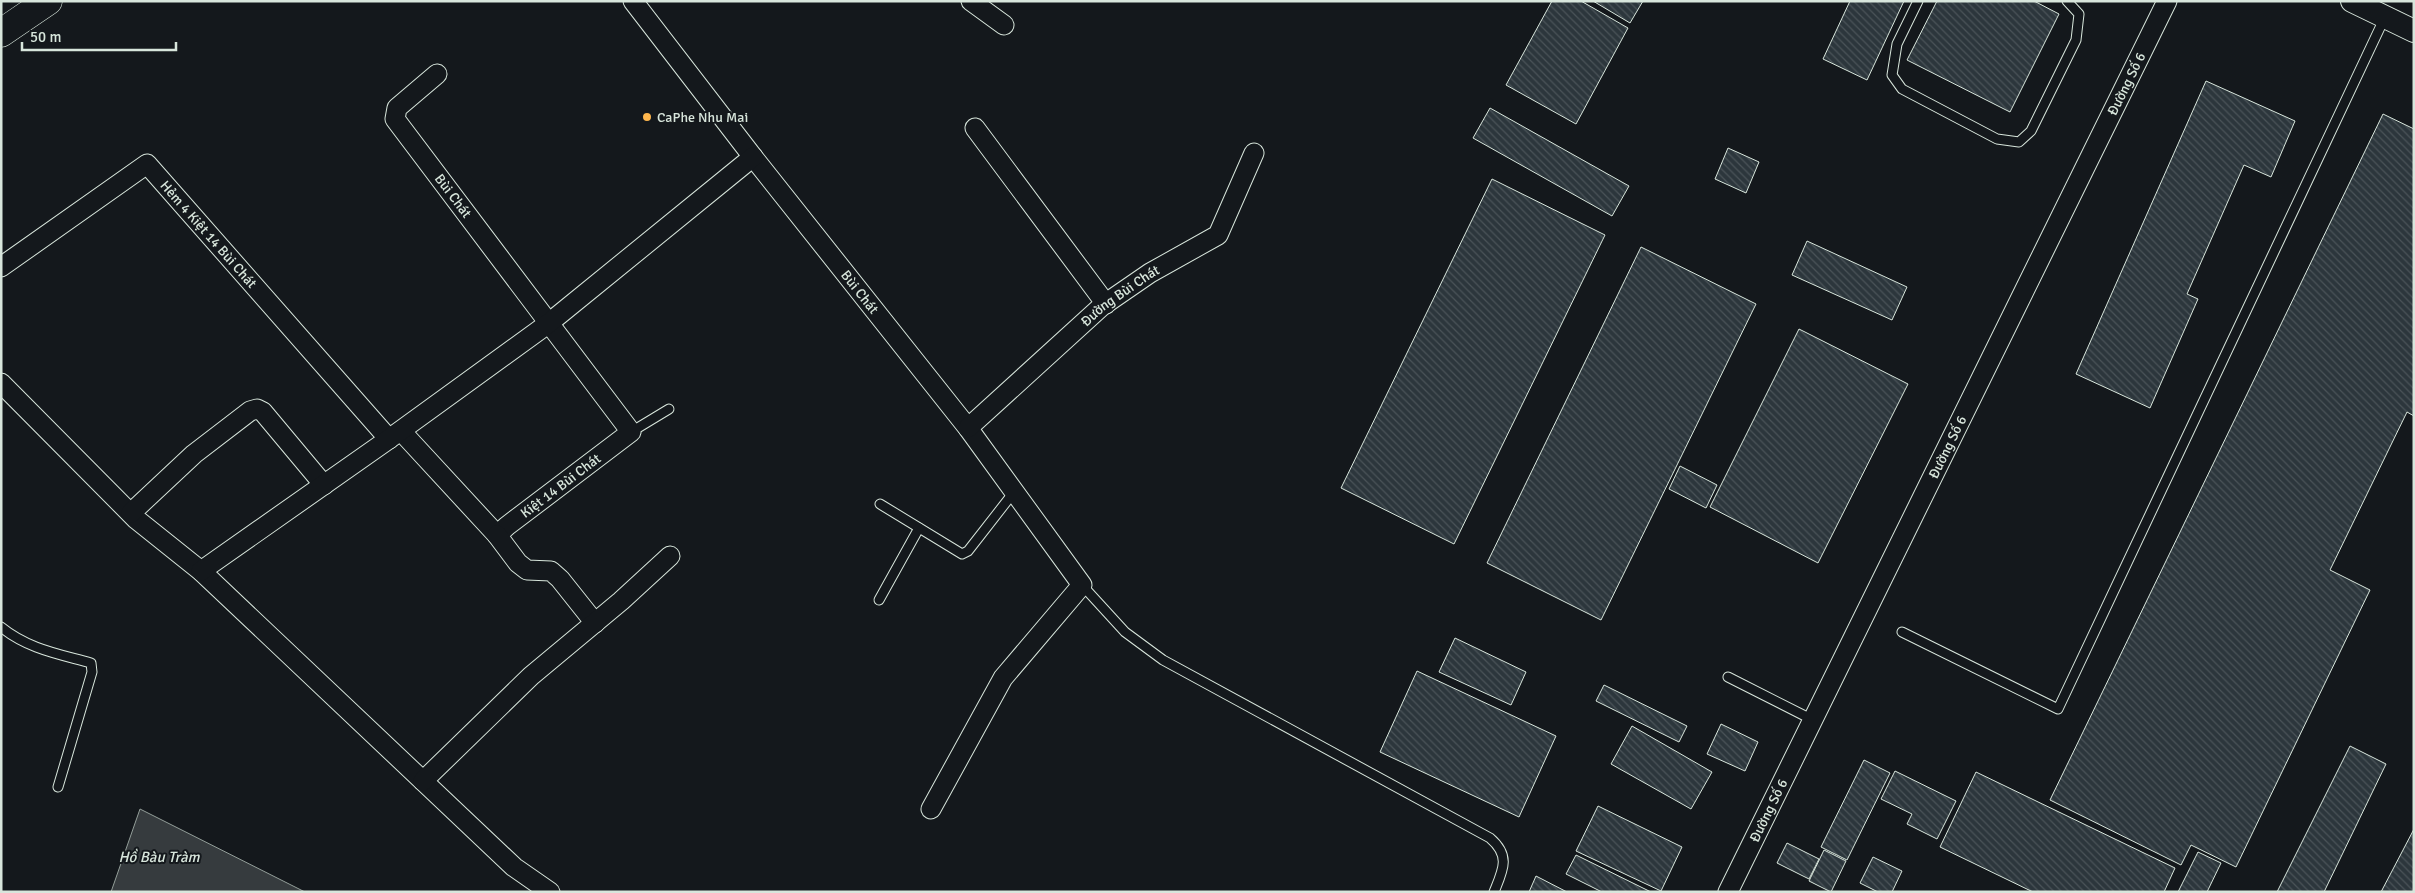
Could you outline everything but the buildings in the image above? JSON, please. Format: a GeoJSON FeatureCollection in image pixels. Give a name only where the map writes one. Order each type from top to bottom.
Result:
{"type":"FeatureCollection","features":[{"type":"Feature","properties":{"kind":"highway"},"geometry":{"type":"LineString","coordinates":[[1,33],[47,2]]}},
{"type":"Feature","properties":{"kind":"street","name":"Bùi Chát"},"geometry":{"type":"LineString","coordinates":[[633,1],[753,157],[968,428],[1082,585]]}},
{"type":"Feature","properties":{"kind":"street"},"geometry":{"type":"LineString","coordinates":[[971,1],[1004,25]]}},
{"type":"Feature","properties":{"kind":"street","name":"Đường Số 6"},"geometry":{"type":"LineString","coordinates":[[1728,892],[2167,1]]}},
{"type":"Feature","properties":{"kind":"street"},"geometry":{"type":"LineString","coordinates":[[2352,1],[2414,31]]}},
{"type":"Feature","properties":{"kind":"street","name":"Bùi Chát"},"geometry":{"type":"LineString","coordinates":[[437,74],[397,108],[395,119],[549,323]]}},
{"type":"Feature","properties":{"kind":"street"},"geometry":{"type":"LineString","coordinates":[[975,128],[1106,304]]}},
{"type":"Feature","properties":{"kind":"street","name":"Đường Bùi Chát"},"geometry":{"type":"LineString","coordinates":[[968,428],[1106,304],[1150,274],[1218,235],[1254,154]]}},
{"type":"Feature","properties":{"kind":"street"},"geometry":{"type":"LineString","coordinates":[[200,571],[395,435],[549,323],[753,157]]}},
{"type":"Feature","properties":{"kind":"street","name":"Hẻm 4 Kiệt 14 Bùi Chát"},"geometry":{"type":"LineString","coordinates":[[1,266],[147,164],[395,435]]}},
{"type":"Feature","properties":{"kind":"street"},"geometry":{"type":"LineString","coordinates":[[549,323],[631,432]]}},
{"type":"Feature","properties":{"kind":"street"},"geometry":{"type":"LineString","coordinates":[[1,383],[131,513],[200,571],[514,867],[550,892]]}},
{"type":"Feature","properties":{"kind":"street"},"geometry":{"type":"LineString","coordinates":[[131,513],[194,454],[240,418],[257,409],[263,412],[324,485]]}},
{"type":"Feature","properties":{"kind":"street","name":"Kiệt 14 Bùi Chát"},"geometry":{"type":"LineString","coordinates":[[497,535],[631,432]]}},
{"type":"Feature","properties":{"kind":"street"},"geometry":{"type":"LineString","coordinates":[[395,435],[497,535],[518,563],[526,570],[550,571],[560,579],[594,623]]}},
{"type":"Feature","properties":{"kind":"street"},"geometry":{"type":"LineString","coordinates":[[423,781],[531,676],[670,556]]}},
{"type":"Feature","properties":{"kind":"street"},"geometry":{"type":"LineString","coordinates":[[931,808],[1003,678],[1082,585]]}},
{"type":"Feature","properties":{"kind":"lane"},"geometry":{"type":"LineString","coordinates":[[1918,1],[1898,44],[1892,76],[1902,89],[1997,139],[2019,142],[2030,131],[2076,40],[2078,14],[2067,1]]}},
{"type":"Feature","properties":{"kind":"lane"},"geometry":{"type":"LineString","coordinates":[[1902,632],[2058,709],[2385,17]]}},
{"type":"Feature","properties":{"kind":"lane"},"geometry":{"type":"LineString","coordinates":[[631,432],[669,409]]}},
{"type":"Feature","properties":{"kind":"lane"},"geometry":{"type":"LineString","coordinates":[[880,504],[957,552],[965,554],[1014,492]]}},
{"type":"Feature","properties":{"kind":"lane"},"geometry":{"type":"LineString","coordinates":[[879,600],[919,528]]}},
{"type":"Feature","properties":{"kind":"lane"},"geometry":{"type":"LineString","coordinates":[[1082,585],[1125,632],[1163,660],[1490,838],[1498,845],[1504,867],[1494,892]]}},
{"type":"Feature","properties":{"kind":"lane"},"geometry":{"type":"LineString","coordinates":[[1,627],[17,638],[44,651],[91,663],[92,672],[58,787]]}},
{"type":"Feature","properties":{"kind":"lane"},"geometry":{"type":"LineString","coordinates":[[1728,676],[1812,720]]}},
{"type":"Feature","properties":{"kind":"water","name":"Hồ Bàu Tràm"},"geometry":{"type":"Polygon","coordinates":[[[140,809],[305,892],[111,892],[140,809]]]}},
{"type":"Feature","properties":{"kind":"place","name":"CaPhe Nhu Mai"},"geometry":{"type":"Point","coordinates":[647,117]}}]}
